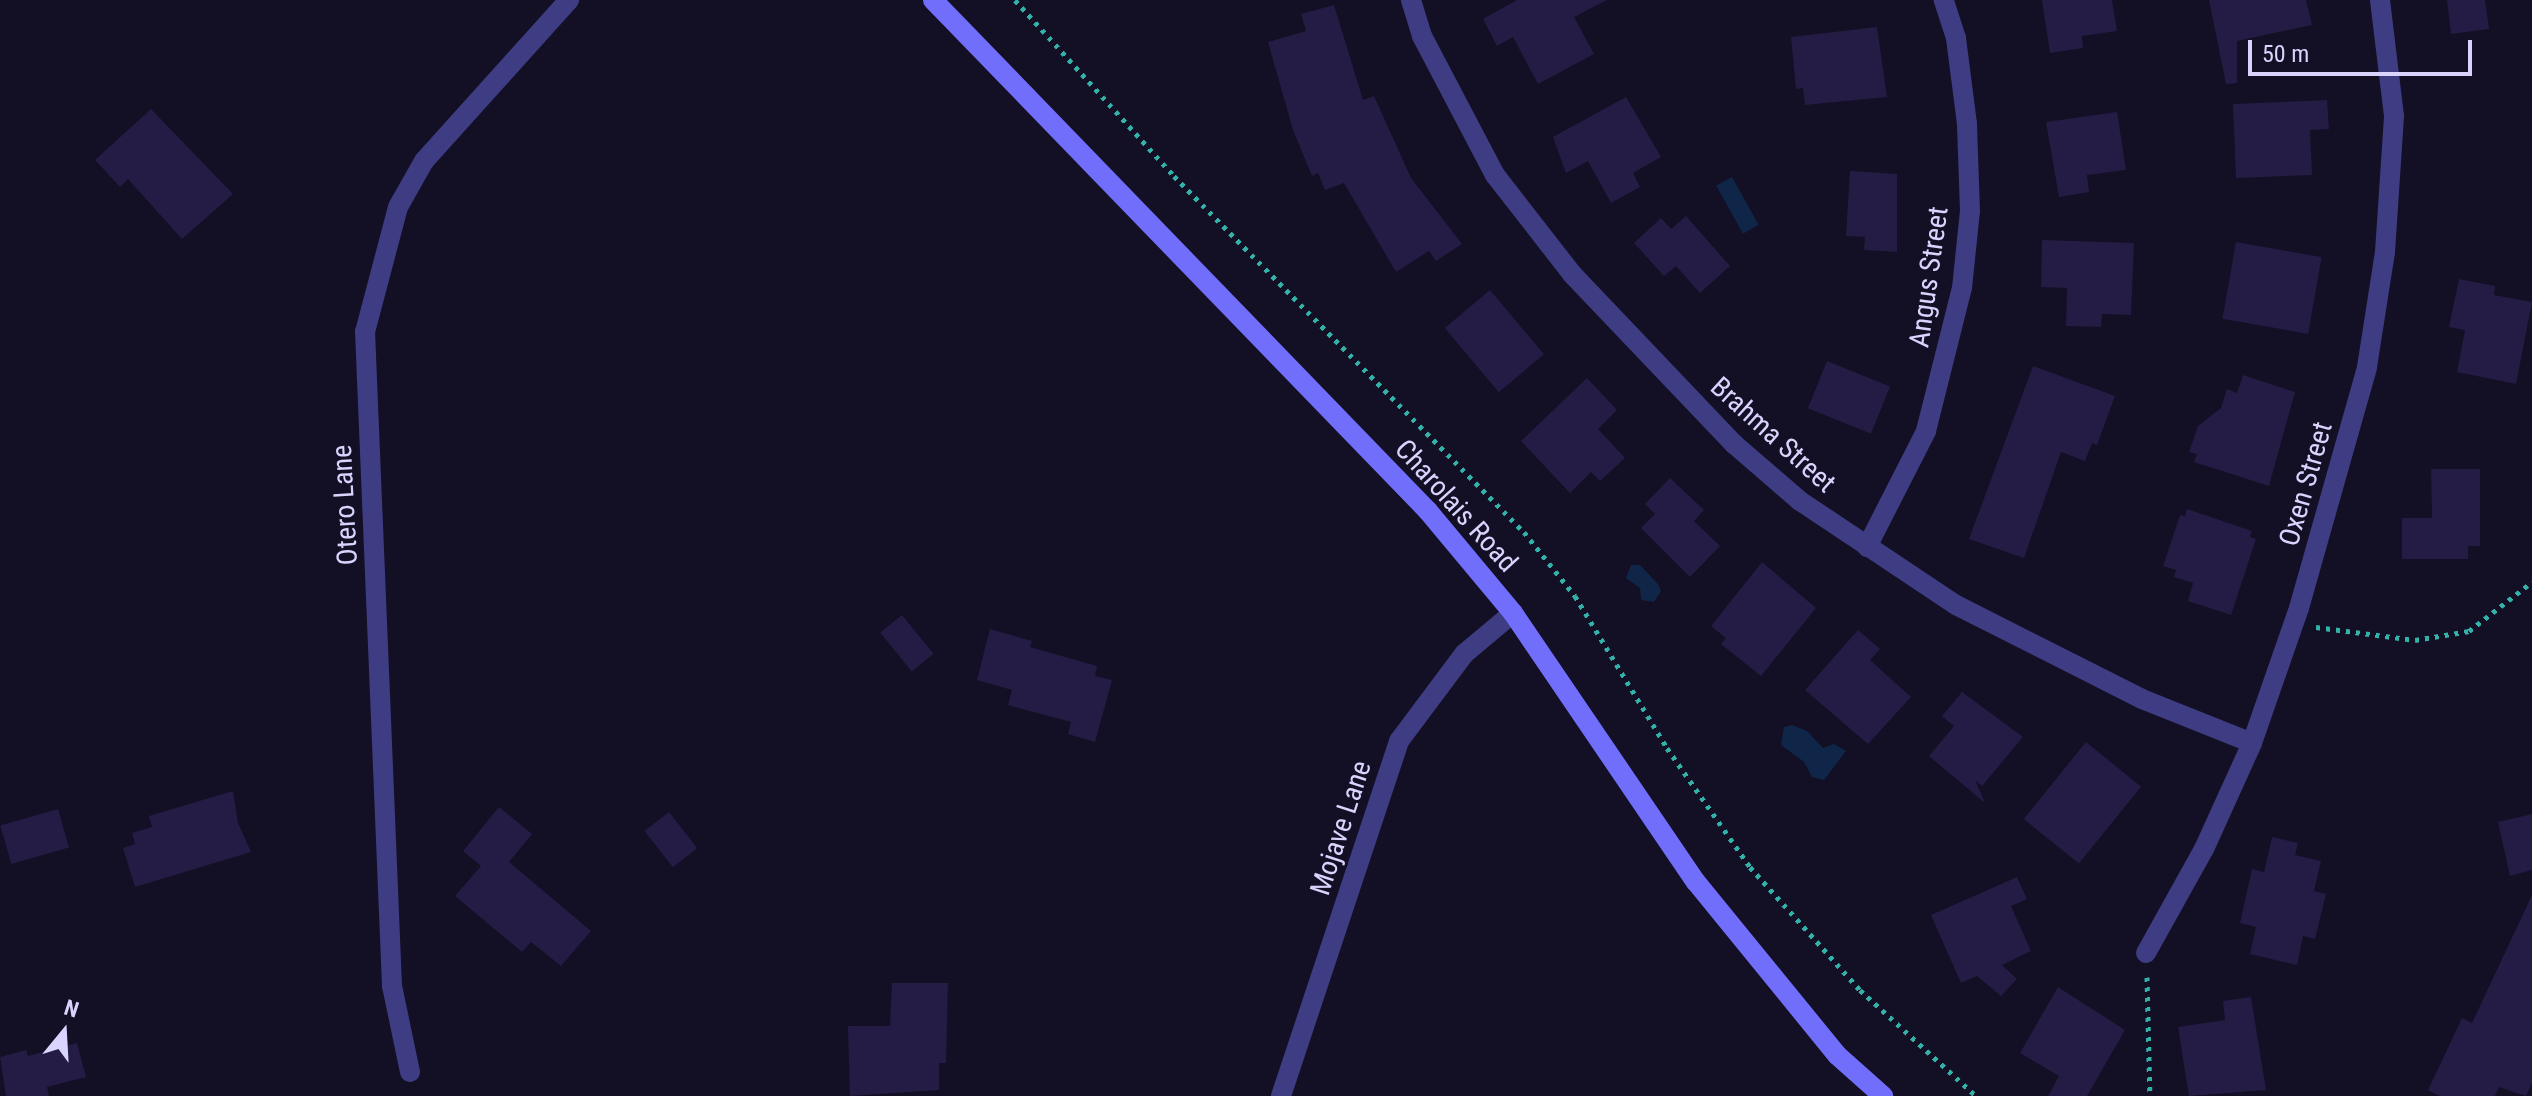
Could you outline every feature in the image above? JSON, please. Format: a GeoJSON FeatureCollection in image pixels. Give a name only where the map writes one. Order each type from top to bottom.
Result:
{"type":"FeatureCollection","features":[{"type":"Feature","properties":{"kind":"street","name":"Otero Lane"},"geometry":{"type":"LineString","coordinates":[[410,1072],[392,986],[365,332],[398,207],[424,161],[569,0]]}},
{"type":"Feature","properties":{"kind":"street","name":"Charolais Road"},"geometry":{"type":"LineString","coordinates":[[933,0],[1428,511],[1513,613],[1696,882],[1837,1055],[1883,1096]]}},
{"type":"Feature","properties":{"kind":"street","name":"Brahma Street"},"geometry":{"type":"LineString","coordinates":[[1411,0],[1422,36],[1495,175],[1572,274],[1734,444],[1800,501],[1956,605],[2043,652],[2252,743]]}},
{"type":"Feature","properties":{"kind":"street","name":"Angus Street"},"geometry":{"type":"LineString","coordinates":[[1867,547],[1926,431],[1962,288],[1970,211],[1967,124],[1956,38],[1944,0]]}},
{"type":"Feature","properties":{"kind":"street","name":"Oxen Street"},"geometry":{"type":"LineString","coordinates":[[2146,953],[2204,849],[2252,743],[2293,623],[2367,367],[2385,252],[2394,116],[2380,0]]}},
{"type":"Feature","properties":{"kind":"street","name":"Mojave Lane"},"geometry":{"type":"LineString","coordinates":[[1281,1096],[1399,741],[1464,654],[1513,613]]}},
{"type":"Feature","properties":{"kind":"path"},"geometry":{"type":"LineString","coordinates":[[1015,0],[1174,176],[1524,532],[1575,596],[1667,748],[1750,867],[1860,990],[1976,1096]]}},
{"type":"Feature","properties":{"kind":"path"},"geometry":{"type":"LineString","coordinates":[[2293,623],[2415,640],[2469,631],[2532,582]]}},
{"type":"Feature","properties":{"kind":"path"},"geometry":{"type":"LineString","coordinates":[[2146,953],[2150,1096]]}},
{"type":"Feature","properties":{"kind":"water"},"geometry":{"type":"Polygon","coordinates":[[[1732,177],[1759,225],[1743,234],[1716,186],[1732,177]]]}},
{"type":"Feature","properties":{"kind":"water"},"geometry":{"type":"Polygon","coordinates":[[[1631,565],[1640,565],[1658,584],[1661,591],[1654,602],[1641,600],[1640,588],[1626,578],[1631,565]]]}},
{"type":"Feature","properties":{"kind":"water"},"geometry":{"type":"Polygon","coordinates":[[[1792,725],[1807,731],[1823,748],[1834,744],[1846,751],[1824,780],[1812,777],[1804,762],[1781,745],[1784,727],[1792,725]]]}},
{"type":"Feature","properties":{"kind":"building"},"geometry":{"type":"Polygon","coordinates":[[[1517,0],[1607,0],[1574,17],[1594,54],[1538,84],[1513,37],[1497,46],[1483,19],[1517,0]]]}},
{"type":"Feature","properties":{"kind":"building"},"geometry":{"type":"Polygon","coordinates":[[[2042,0],[2112,0],[2117,31],[2082,36],[2083,48],[2050,53],[2042,0]]]}},
{"type":"Feature","properties":{"kind":"building"},"geometry":{"type":"Polygon","coordinates":[[[2209,0],[2306,0],[2312,25],[2237,41],[2237,83],[2226,84],[2209,0]]]}},
{"type":"Feature","properties":{"kind":"building"},"geometry":{"type":"Polygon","coordinates":[[[2447,0],[2485,0],[2489,29],[2451,34],[2447,0]]]}},
{"type":"Feature","properties":{"kind":"building"},"geometry":{"type":"Polygon","coordinates":[[[1334,5],[1363,100],[1374,96],[1411,178],[1462,244],[1436,261],[1429,251],[1396,272],[1344,183],[1325,190],[1318,173],[1312,176],[1293,130],[1268,42],[1306,31],[1301,14],[1334,5]]]}},
{"type":"Feature","properties":{"kind":"building"},"geometry":{"type":"Polygon","coordinates":[[[1877,27],[1887,97],[1805,105],[1803,88],[1796,89],[1791,37],[1877,27]]]}},
{"type":"Feature","properties":{"kind":"building"},"geometry":{"type":"Polygon","coordinates":[[[1626,97],[1661,157],[1633,173],[1640,187],[1611,203],[1588,161],[1566,173],[1553,137],[1626,97]]]}},
{"type":"Feature","properties":{"kind":"building"},"geometry":{"type":"Polygon","coordinates":[[[2327,100],[2329,129],[2310,130],[2312,175],[2236,178],[2233,104],[2327,100]]]}},
{"type":"Feature","properties":{"kind":"building"},"geometry":{"type":"Polygon","coordinates":[[[151,109],[233,194],[182,239],[128,179],[120,187],[95,160],[151,109]]]}},
{"type":"Feature","properties":{"kind":"building"},"geometry":{"type":"Polygon","coordinates":[[[2117,112],[2126,170],[2087,175],[2089,192],[2059,197],[2046,122],[2117,112]]]}},
{"type":"Feature","properties":{"kind":"building"},"geometry":{"type":"Polygon","coordinates":[[[1850,171],[1897,174],[1897,252],[1864,250],[1865,237],[1846,236],[1850,171]]]}},
{"type":"Feature","properties":{"kind":"building"},"geometry":{"type":"Polygon","coordinates":[[[1686,216],[1730,266],[1700,293],[1676,266],[1664,276],[1634,243],[1661,218],[1671,229],[1686,216]]]}},
{"type":"Feature","properties":{"kind":"building"},"geometry":{"type":"Polygon","coordinates":[[[2042,240],[2134,243],[2131,315],[2102,314],[2101,327],[2066,326],[2067,288],[2041,287],[2042,240]]]}},
{"type":"Feature","properties":{"kind":"building"},"geometry":{"type":"Polygon","coordinates":[[[2236,242],[2322,257],[2308,334],[2222,319],[2236,242]]]}},
{"type":"Feature","properties":{"kind":"building"},"geometry":{"type":"Polygon","coordinates":[[[2459,279],[2495,286],[2494,295],[2532,302],[2516,384],[2457,372],[2465,330],[2449,327],[2459,279]]]}},
{"type":"Feature","properties":{"kind":"building"},"geometry":{"type":"Polygon","coordinates":[[[1490,290],[1544,354],[1499,392],[1445,328],[1490,290]]]}},
{"type":"Feature","properties":{"kind":"building"},"geometry":{"type":"Polygon","coordinates":[[[1827,361],[1890,386],[1871,434],[1808,408],[1827,361]]]}},
{"type":"Feature","properties":{"kind":"building"},"geometry":{"type":"Polygon","coordinates":[[[2033,366],[2115,396],[2097,445],[2092,443],[2085,461],[2061,452],[2024,558],[1969,539],[2033,366]]]}},
{"type":"Feature","properties":{"kind":"building"},"geometry":{"type":"Polygon","coordinates":[[[2243,375],[2295,392],[2269,486],[2194,462],[2197,454],[2189,452],[2198,426],[2221,408],[2227,389],[2237,393],[2243,375]]]}},
{"type":"Feature","properties":{"kind":"building"},"geometry":{"type":"Polygon","coordinates":[[[1587,378],[1617,410],[1598,429],[1625,458],[1600,481],[1591,472],[1570,493],[1521,441],[1587,378]]]}},
{"type":"Feature","properties":{"kind":"building"},"geometry":{"type":"Polygon","coordinates":[[[2431,469],[2480,469],[2480,546],[2468,546],[2468,559],[2402,559],[2402,518],[2432,518],[2431,469]]]}},
{"type":"Feature","properties":{"kind":"building"},"geometry":{"type":"Polygon","coordinates":[[[1670,478],[1704,510],[1694,521],[1720,546],[1690,577],[1641,528],[1655,514],[1645,504],[1670,478]]]}},
{"type":"Feature","properties":{"kind":"building"},"geometry":{"type":"Polygon","coordinates":[[[2187,509],[2252,531],[2250,537],[2256,539],[2231,615],[2188,601],[2193,583],[2174,577],[2176,570],[2163,566],[2180,515],[2185,516],[2187,509]]]}},
{"type":"Feature","properties":{"kind":"building"},"geometry":{"type":"Polygon","coordinates":[[[1762,562],[1816,608],[1761,676],[1721,644],[1726,638],[1711,626],[1762,562]]]}},
{"type":"Feature","properties":{"kind":"building"},"geometry":{"type":"Polygon","coordinates":[[[902,615],[933,654],[912,671],[880,633],[902,615]]]}},
{"type":"Feature","properties":{"kind":"building"},"geometry":{"type":"Polygon","coordinates":[[[990,629],[1032,641],[1030,647],[1097,666],[1095,676],[1112,680],[1095,742],[1068,734],[1071,722],[1008,705],[1012,690],[977,680],[990,629]]]}},
{"type":"Feature","properties":{"kind":"building"},"geometry":{"type":"Polygon","coordinates":[[[1858,630],[1880,649],[1870,660],[1911,697],[1868,744],[1805,690],[1858,630]]]}},
{"type":"Feature","properties":{"kind":"building"},"geometry":{"type":"Polygon","coordinates":[[[1962,692],[2023,737],[1982,786],[1975,780],[1985,803],[1929,756],[1954,726],[1942,716],[1962,692]]]}},
{"type":"Feature","properties":{"kind":"building"},"geometry":{"type":"Polygon","coordinates":[[[2086,742],[2141,787],[2079,864],[2024,819],[2086,742]]]}},
{"type":"Feature","properties":{"kind":"building"},"geometry":{"type":"Polygon","coordinates":[[[233,791],[238,823],[251,852],[135,887],[123,848],[135,844],[132,833],[152,827],[149,816],[233,791]]]}},
{"type":"Feature","properties":{"kind":"building"},"geometry":{"type":"Polygon","coordinates":[[[499,807],[532,834],[509,862],[591,931],[561,966],[531,942],[522,952],[455,896],[481,866],[463,851],[499,807]]]}},
{"type":"Feature","properties":{"kind":"building"},"geometry":{"type":"Polygon","coordinates":[[[58,809],[69,847],[11,864],[0,826],[58,809]]]}},
{"type":"Feature","properties":{"kind":"building"},"geometry":{"type":"Polygon","coordinates":[[[669,812],[697,848],[673,867],[645,831],[669,812]]]}},
{"type":"Feature","properties":{"kind":"building"},"geometry":{"type":"Polygon","coordinates":[[[2532,814],[2532,870],[2510,876],[2498,822],[2532,814]]]}},
{"type":"Feature","properties":{"kind":"building"},"geometry":{"type":"Polygon","coordinates":[[[2272,837],[2298,843],[2295,855],[2321,861],[2314,891],[2326,894],[2315,939],[2303,936],[2297,965],[2250,954],[2256,927],[2240,923],[2252,869],[2264,872],[2272,837]]]}},
{"type":"Feature","properties":{"kind":"building"},"geometry":{"type":"Polygon","coordinates":[[[2017,877],[2027,899],[2011,906],[2031,951],[2002,965],[2017,979],[2001,996],[1977,976],[1961,983],[1931,915],[2017,877]]]}},
{"type":"Feature","properties":{"kind":"building"},"geometry":{"type":"Polygon","coordinates":[[[2532,895],[2532,1083],[2526,1096],[2499,1087],[2495,1096],[2440,1096],[2428,1090],[2462,1018],[2472,1023],[2532,895]]]}},
{"type":"Feature","properties":{"kind":"building"},"geometry":{"type":"Polygon","coordinates":[[[892,983],[948,983],[946,1063],[939,1063],[939,1090],[850,1096],[848,1026],[890,1026],[892,983]]]}},
{"type":"Feature","properties":{"kind":"building"},"geometry":{"type":"Polygon","coordinates":[[[2058,987],[2125,1030],[2087,1096],[2048,1096],[2059,1076],[2020,1053],[2058,987]]]}},
{"type":"Feature","properties":{"kind":"building"},"geometry":{"type":"Polygon","coordinates":[[[2251,997],[2266,1090],[2189,1096],[2178,1027],[2225,1020],[2223,1001],[2251,997]]]}},
{"type":"Feature","properties":{"kind":"building"},"geometry":{"type":"Polygon","coordinates":[[[77,1043],[86,1077],[47,1087],[49,1096],[6,1096],[0,1057],[26,1050],[28,1056],[77,1043]]]}}]}
